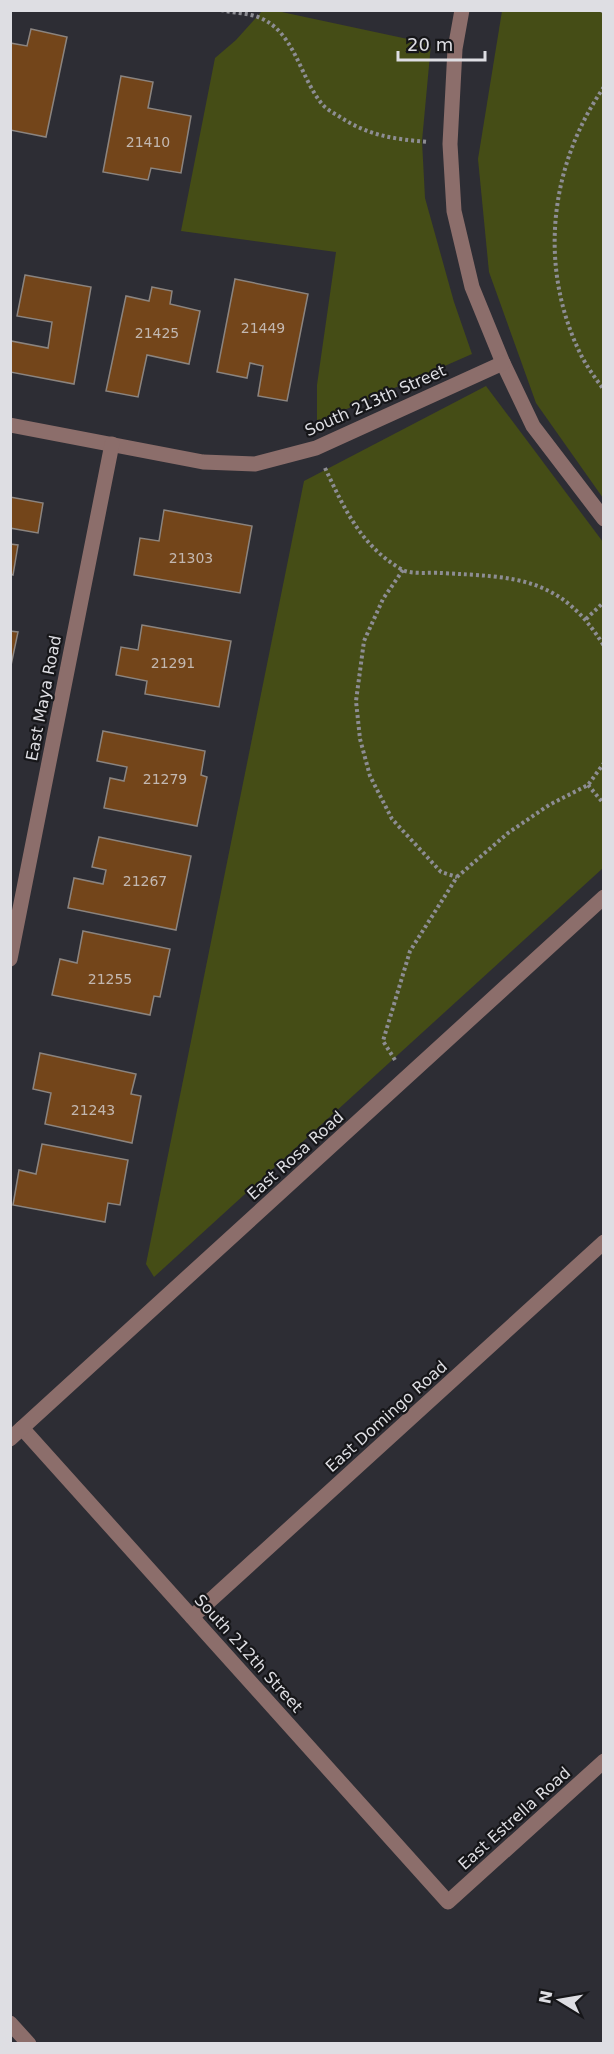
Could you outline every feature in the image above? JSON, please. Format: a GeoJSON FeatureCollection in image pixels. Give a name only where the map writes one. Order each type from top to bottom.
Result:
{"type":"FeatureCollection","features":[{"type":"Feature","properties":{"kind":"street"},"geometry":{"type":"LineString","coordinates":[[462,10],[455,48],[450,144],[454,211],[472,287],[503,363],[533,426],[603,519]]}},
{"type":"Feature","properties":{"kind":"street","name":"South 213th Street"},"geometry":{"type":"LineString","coordinates":[[10,424],[203,462],[255,464],[316,448],[503,363]]}},
{"type":"Feature","properties":{"kind":"street","name":"East Maya Road"},"geometry":{"type":"LineString","coordinates":[[10,959],[112,444]]}},
{"type":"Feature","properties":{"kind":"street","name":"East Rosa Road"},"geometry":{"type":"LineString","coordinates":[[10,1439],[603,897]]}},
{"type":"Feature","properties":{"kind":"street","name":"East Domingo Road"},"geometry":{"type":"LineString","coordinates":[[192,1617],[603,1242]]}},
{"type":"Feature","properties":{"kind":"street","name":"South 212th Street"},"geometry":{"type":"LineString","coordinates":[[22,1428],[448,1902]]}},
{"type":"Feature","properties":{"kind":"street","name":"East Estrella Road"},"geometry":{"type":"LineString","coordinates":[[448,1902],[603,1761]]}},
{"type":"Feature","properties":{"kind":"street"},"geometry":{"type":"LineString","coordinates":[[10,2023],[29,2043]]}},
{"type":"Feature","properties":{"kind":"path"},"geometry":{"type":"LineString","coordinates":[[221,10],[257,17],[276,28],[292,48],[304,77],[323,106],[355,128],[393,139],[450,144]]}},
{"type":"Feature","properties":{"kind":"path"},"geometry":{"type":"LineString","coordinates":[[603,87],[589,108],[568,154],[556,207],[553,258],[563,308],[581,356],[603,390]]}},
{"type":"Feature","properties":{"kind":"path"},"geometry":{"type":"LineString","coordinates":[[316,448],[343,507],[365,541],[403,570],[497,576],[534,584],[557,595],[586,619],[603,646]]}},
{"type":"Feature","properties":{"kind":"path"},"geometry":{"type":"LineString","coordinates":[[403,570],[383,599],[364,641],[356,700],[360,739],[370,776],[392,819],[441,872],[457,877]]}},
{"type":"Feature","properties":{"kind":"path"},"geometry":{"type":"LineString","coordinates":[[586,619],[603,602]]}},
{"type":"Feature","properties":{"kind":"path"},"geometry":{"type":"LineString","coordinates":[[406,1077],[383,1041],[410,951],[457,877],[508,833],[549,805],[588,785],[603,763]]}},
{"type":"Feature","properties":{"kind":"path"},"geometry":{"type":"LineString","coordinates":[[588,785],[603,804]]}},
{"type":"Feature","properties":{"kind":"green space"},"geometry":{"type":"Polygon","coordinates":[[[262,11],[277,11],[431,44],[422,141],[425,198],[454,302],[472,354],[317,422],[317,385],[336,252],[181,231],[215,58],[236,40],[262,11]]]}},
{"type":"Feature","properties":{"kind":"green space"},"geometry":{"type":"Polygon","coordinates":[[[502,11],[603,11],[603,498],[536,403],[489,272],[478,159],[502,11]]]}},
{"type":"Feature","properties":{"kind":"green space"},"geometry":{"type":"Polygon","coordinates":[[[486,386],[603,542],[603,868],[154,1277],[146,1264],[304,481],[486,386]]]}},
{"type":"Feature","properties":{"kind":"building"},"geometry":{"type":"Polygon","coordinates":[[[31,29],[67,37],[46,137],[10,130],[10,43],[27,46],[31,29]]]}},
{"type":"Feature","properties":{"kind":"building"},"geometry":{"type":"Polygon","coordinates":[[[121,76],[153,82],[148,108],[191,116],[181,173],[151,168],[148,180],[103,172],[121,76]]]}},
{"type":"Feature","properties":{"kind":"building"},"geometry":{"type":"Polygon","coordinates":[[[25,275],[91,287],[74,384],[10,372],[11,341],[48,348],[52,322],[17,316],[25,275]]]}},
{"type":"Feature","properties":{"kind":"building"},"geometry":{"type":"Polygon","coordinates":[[[235,279],[308,294],[287,401],[258,396],[263,366],[250,363],[247,378],[217,372],[235,279]]]}},
{"type":"Feature","properties":{"kind":"building"},"geometry":{"type":"Polygon","coordinates":[[[152,287],[172,291],[170,304],[200,311],[189,364],[147,355],[138,397],[106,391],[126,296],[149,301],[152,287]]]}},
{"type":"Feature","properties":{"kind":"building"},"geometry":{"type":"Polygon","coordinates":[[[10,497],[43,503],[38,533],[10,528],[10,497]]]}},
{"type":"Feature","properties":{"kind":"building"},"geometry":{"type":"Polygon","coordinates":[[[164,510],[252,526],[240,593],[134,575],[140,538],[159,541],[164,510]]]}},
{"type":"Feature","properties":{"kind":"building"},"geometry":{"type":"Polygon","coordinates":[[[10,544],[18,545],[13,575],[10,574],[10,544]]]}},
{"type":"Feature","properties":{"kind":"building"},"geometry":{"type":"Polygon","coordinates":[[[142,625],[231,641],[219,707],[145,694],[147,681],[116,675],[121,647],[138,650],[142,625]]]}},
{"type":"Feature","properties":{"kind":"building"},"geometry":{"type":"Polygon","coordinates":[[[10,631],[18,632],[10,670],[10,631]]]}},
{"type":"Feature","properties":{"kind":"building"},"geometry":{"type":"Polygon","coordinates":[[[103,731],[205,751],[201,775],[207,777],[197,826],[104,808],[110,778],[124,781],[127,767],[97,761],[103,731]]]}},
{"type":"Feature","properties":{"kind":"building"},"geometry":{"type":"Polygon","coordinates":[[[99,837],[191,856],[176,930],[68,908],[74,878],[103,884],[106,870],[92,867],[99,837]]]}},
{"type":"Feature","properties":{"kind":"building"},"geometry":{"type":"Polygon","coordinates":[[[83,931],[170,949],[160,997],[154,996],[150,1015],[52,995],[60,959],[77,963],[83,931]]]}},
{"type":"Feature","properties":{"kind":"building"},"geometry":{"type":"Polygon","coordinates":[[[40,1053],[136,1074],[131,1094],[141,1096],[132,1143],[45,1124],[51,1093],[33,1089],[40,1053]]]}},
{"type":"Feature","properties":{"kind":"building"},"geometry":{"type":"Polygon","coordinates":[[[42,1144],[128,1160],[120,1205],[108,1203],[105,1222],[13,1205],[19,1170],[36,1174],[42,1144]]]}}]}
